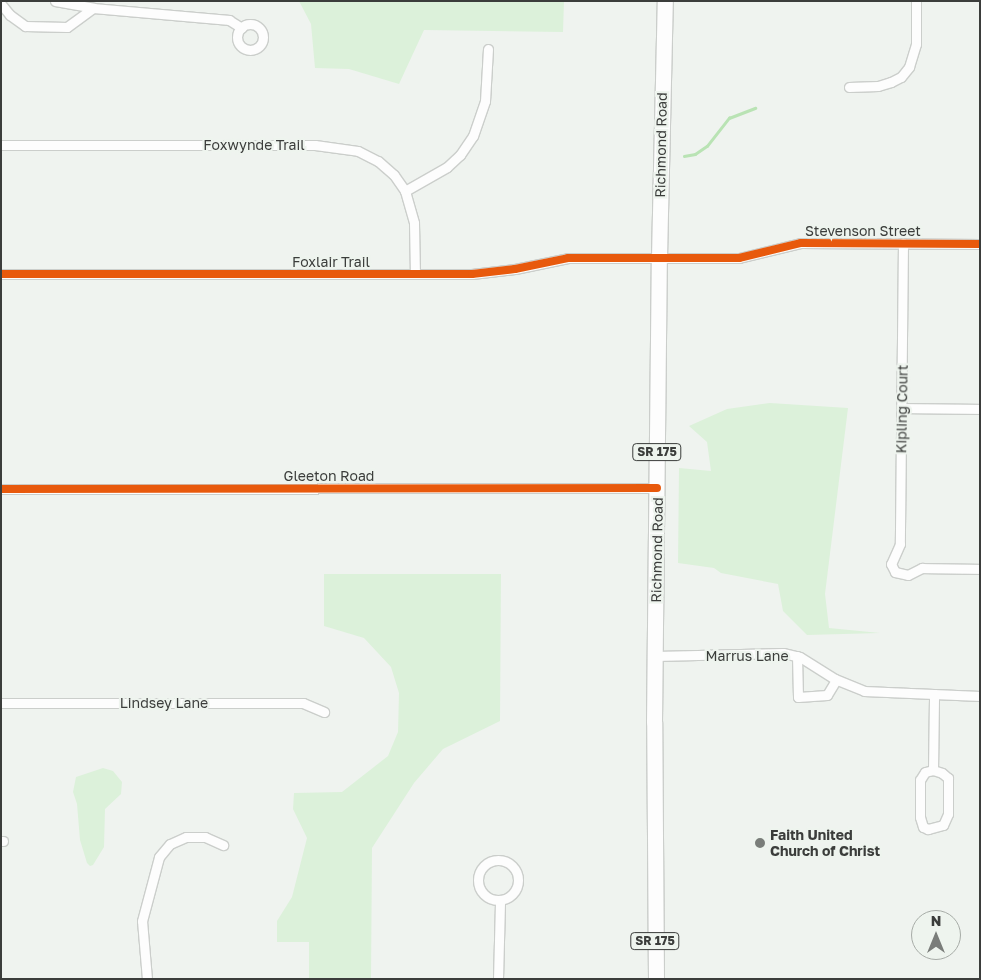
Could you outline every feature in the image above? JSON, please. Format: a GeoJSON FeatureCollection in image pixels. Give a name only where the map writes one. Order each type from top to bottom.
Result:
{"type":"FeatureCollection","features":[{"type":"Feature","properties":{"kind":"main road","name":"Richmond Road"},"geometry":{"type":"LineString","coordinates":[[656,979],[655,656],[659,257],[665,1]]}},
{"type":"Feature","properties":{"kind":"street"},"geometry":{"type":"LineString","coordinates":[[55,1],[93,8],[229,20],[242,28]]}},
{"type":"Feature","properties":{"kind":"street"},"geometry":{"type":"LineString","coordinates":[[850,87],[878,86],[891,82],[901,77],[909,67],[916,44],[916,1]]}},
{"type":"Feature","properties":{"kind":"street"},"geometry":{"type":"LineString","coordinates":[[1,4],[10,15],[25,26],[68,27],[93,8]]}},
{"type":"Feature","properties":{"kind":"street"},"geometry":{"type":"LineString","coordinates":[[405,191],[447,167],[460,155],[473,136],[485,101],[488,49]]}},
{"type":"Feature","properties":{"kind":"street","name":"Foxwynde Trail"},"geometry":{"type":"LineString","coordinates":[[1,145],[315,144],[344,147],[358,151],[378,161],[394,175],[405,191],[414,223],[415,274]]}},
{"type":"Feature","properties":{"kind":"street","name":"Stevenson Street"},"geometry":{"type":"LineString","coordinates":[[659,257],[739,258],[801,243],[980,244]]}},
{"type":"Feature","properties":{"kind":"street","name":"Kipling Court"},"geometry":{"type":"LineString","coordinates":[[903,243],[900,544],[891,564],[895,572],[908,575],[922,568],[980,569]]}},
{"type":"Feature","properties":{"kind":"street","name":"Foxlair Trail"},"geometry":{"type":"LineString","coordinates":[[1,274],[472,274],[515,269],[568,258],[659,257]]}},
{"type":"Feature","properties":{"kind":"street"},"geometry":{"type":"LineString","coordinates":[[902,408],[980,409]]}},
{"type":"Feature","properties":{"kind":"street","name":"Gleeton Road"},"geometry":{"type":"LineString","coordinates":[[1,490],[657,488]]}},
{"type":"Feature","properties":{"kind":"street","name":"Marrus Lane"},"geometry":{"type":"LineString","coordinates":[[655,656],[727,656],[773,653],[797,656],[810,662],[836,680],[864,691],[980,696]]}},
{"type":"Feature","properties":{"kind":"street"},"geometry":{"type":"LineString","coordinates":[[797,656],[798,697],[827,695],[836,680]]}},
{"type":"Feature","properties":{"kind":"street"},"geometry":{"type":"LineString","coordinates":[[933,770],[934,694]]}},
{"type":"Feature","properties":{"kind":"street","name":"Lindsey Lane"},"geometry":{"type":"LineString","coordinates":[[1,703],[303,703],[324,712]]}},
{"type":"Feature","properties":{"kind":"street"},"geometry":{"type":"LineString","coordinates":[[933,770],[942,773],[948,778],[948,814],[943,825],[928,829],[923,827],[920,817],[920,780],[925,772],[933,770]]}},
{"type":"Feature","properties":{"kind":"street"},"geometry":{"type":"LineString","coordinates":[[147,979],[142,920],[159,857],[170,844],[186,837],[205,837],[223,845]]}},
{"type":"Feature","properties":{"kind":"street"},"geometry":{"type":"LineString","coordinates":[[496,860],[512,865],[518,878],[514,892],[500,900],[485,896],[478,882],[483,867],[496,860]]}},
{"type":"Feature","properties":{"kind":"street"},"geometry":{"type":"LineString","coordinates":[[498,979],[500,900]]}},
{"type":"Feature","properties":{"kind":"green space"},"geometry":{"type":"Polygon","coordinates":[[[299,1],[564,1],[563,32],[424,30],[399,84],[349,69],[315,68],[311,24],[299,1]]]}},
{"type":"Feature","properties":{"kind":"green space"},"geometry":{"type":"Polygon","coordinates":[[[770,403],[848,408],[825,594],[829,628],[880,633],[807,635],[783,611],[778,584],[721,573],[714,568],[678,563],[679,468],[711,471],[707,442],[689,426],[727,409],[770,403]]]}},
{"type":"Feature","properties":{"kind":"green space"},"geometry":{"type":"Polygon","coordinates":[[[324,574],[501,574],[500,721],[443,749],[414,783],[372,848],[371,979],[309,979],[309,942],[277,942],[277,921],[292,897],[307,838],[293,809],[294,793],[342,792],[388,756],[398,732],[399,693],[391,667],[364,638],[324,626],[324,574]]]}},
{"type":"Feature","properties":{"kind":"green space"},"geometry":{"type":"Polygon","coordinates":[[[103,768],[113,771],[122,782],[121,794],[105,809],[104,847],[93,865],[90,866],[87,863],[80,840],[77,804],[73,792],[76,777],[103,768]]]}},
{"type":"Feature","properties":{"kind":"waterway"},"geometry":{"type":"LineString","coordinates":[[684,156],[695,154],[707,146],[729,118],[755,108]]}},
{"type":"Feature","properties":{"kind":"cycle path"},"geometry":{"type":"LineString","coordinates":[[1,274],[472,274],[515,269],[568,258],[739,258],[801,243],[980,244]]}},
{"type":"Feature","properties":{"kind":"cycle path"},"geometry":{"type":"LineString","coordinates":[[1,489],[657,488]]}},
{"type":"Feature","properties":{"kind":"place","name":"Faith United Church of Christ"},"geometry":{"type":"Point","coordinates":[760,843]}}]}
